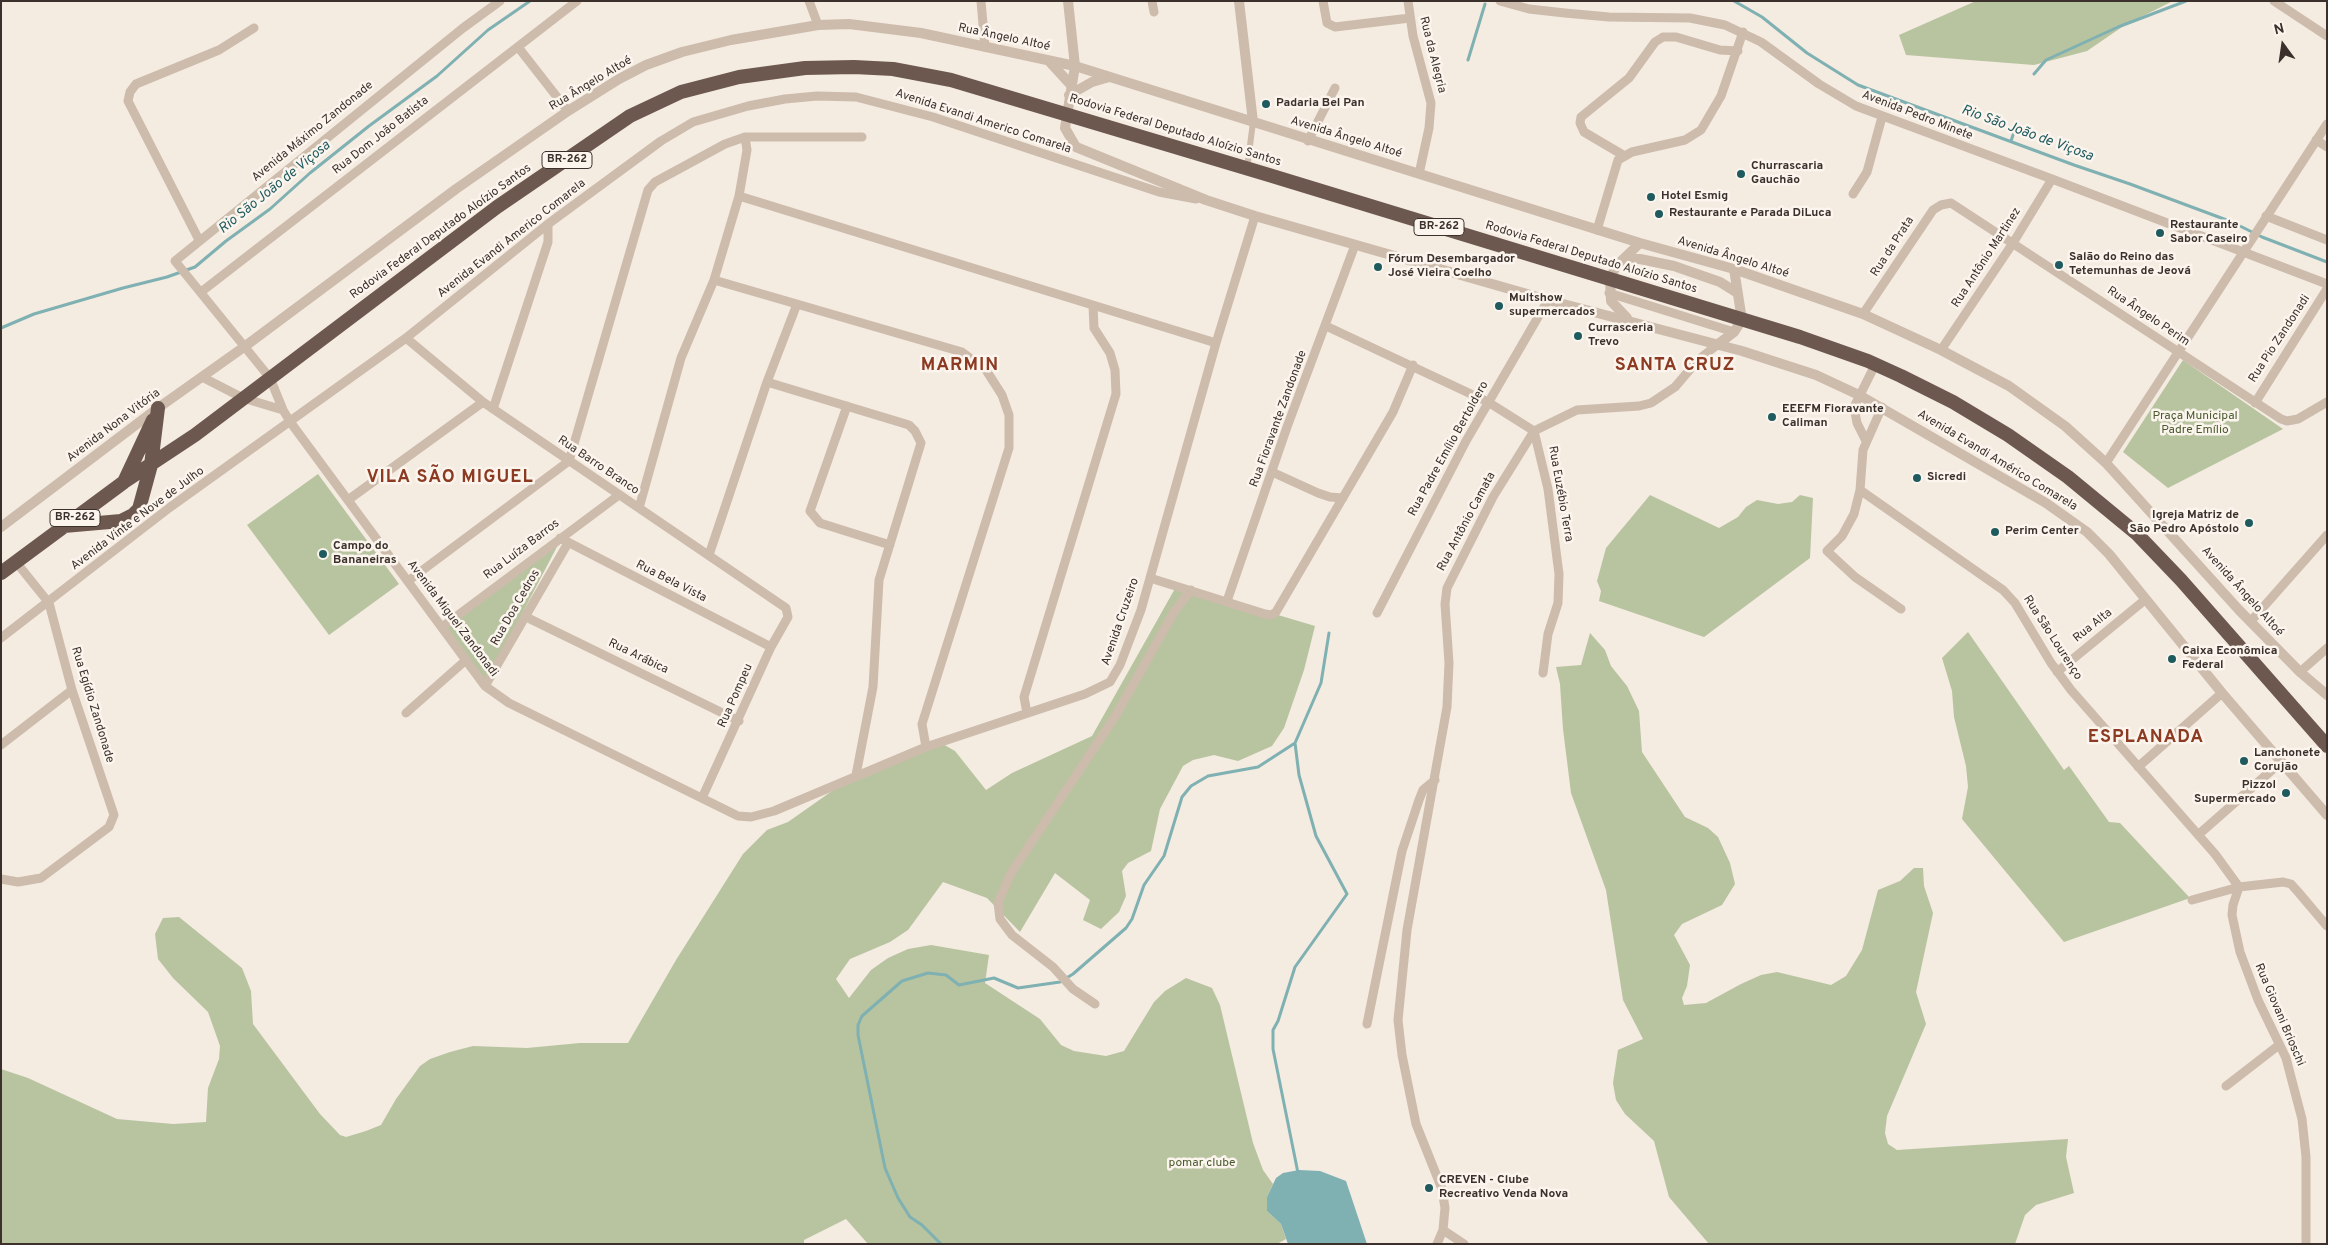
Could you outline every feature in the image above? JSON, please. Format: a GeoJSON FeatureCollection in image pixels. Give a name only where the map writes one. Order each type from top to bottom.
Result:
{"type":"FeatureCollection","features":[{"type":"Feature","properties":{"kind":"highway","name":"Rodovia Federal Deputado Aloízio Santos"},"geometry":{"type":"LineString","coordinates":[[1,573],[63,526],[243,398],[497,207],[630,116],[680,92],[739,77],[805,68],[854,67],[893,69],[951,80],[1071,115],[1828,346],[1933,391],[1986,421],[2056,468],[2136,533],[2181,580],[2327,746]]}},
{"type":"Feature","properties":{"kind":"highway"},"geometry":{"type":"LineString","coordinates":[[63,526],[122,521],[133,515],[142,501],[151,465],[158,408]]}},
{"type":"Feature","properties":{"kind":"highway"},"geometry":{"type":"LineString","coordinates":[[124,482],[158,408]]}},
{"type":"Feature","properties":{"kind":"street","name":"Avenida Máximo Zandonade"},"geometry":{"type":"LineString","coordinates":[[198,289],[175,261],[463,28],[500,1]]}},
{"type":"Feature","properties":{"kind":"street","name":"Rua Dom João Batista"},"geometry":{"type":"LineString","coordinates":[[198,289],[577,1]]}},
{"type":"Feature","properties":{"kind":"street"},"geometry":{"type":"LineString","coordinates":[[809,1],[818,25]]}},
{"type":"Feature","properties":{"kind":"street"},"geometry":{"type":"LineString","coordinates":[[980,1],[985,47]]}},
{"type":"Feature","properties":{"kind":"street"},"geometry":{"type":"LineString","coordinates":[[1068,1],[1074,66],[1065,128],[1076,147],[1206,200]]}},
{"type":"Feature","properties":{"kind":"street"},"geometry":{"type":"LineString","coordinates":[[1152,1],[1154,12]]}},
{"type":"Feature","properties":{"kind":"street"},"geometry":{"type":"LineString","coordinates":[[1239,1],[1253,122],[1247,168]]}},
{"type":"Feature","properties":{"kind":"street","name":"Rua da Alegria"},"geometry":{"type":"LineString","coordinates":[[1408,1],[1410,18],[1431,103],[1429,128],[1419,174]]}},
{"type":"Feature","properties":{"kind":"street","name":"Avenida Pedro Minete"},"geometry":{"type":"LineString","coordinates":[[1500,1],[1529,9],[1565,14],[1609,17],[1690,18],[1705,20],[1744,32],[1781,55],[1836,96],[1882,117],[2052,179],[2327,284]]}},
{"type":"Feature","properties":{"kind":"street"},"geometry":{"type":"LineString","coordinates":[[2274,1],[2327,36]]}},
{"type":"Feature","properties":{"kind":"street"},"geometry":{"type":"LineString","coordinates":[[1324,4],[1327,23],[1335,27],[1410,18]]}},
{"type":"Feature","properties":{"kind":"street","name":"Rua Ângelo Altoé"},"geometry":{"type":"LineString","coordinates":[[244,347],[448,195],[568,111],[619,78],[646,65],[682,52],[773,31],[818,25],[849,24],[885,27],[1074,66]]}},
{"type":"Feature","properties":{"kind":"street"},"geometry":{"type":"LineString","coordinates":[[199,240],[128,101],[130,92],[136,84],[219,50],[254,28]]}},
{"type":"Feature","properties":{"kind":"street"},"geometry":{"type":"LineString","coordinates":[[1597,230],[1613,169],[1618,160],[1623,155],[1685,140],[1701,130],[1721,96],[1744,32]]}},
{"type":"Feature","properties":{"kind":"street"},"geometry":{"type":"LineString","coordinates":[[1623,155],[1584,132],[1580,123],[1581,117],[1629,78],[1659,38],[1676,37],[1720,50],[1738,50]]}},
{"type":"Feature","properties":{"kind":"street"},"geometry":{"type":"LineString","coordinates":[[518,47],[568,111]]}},
{"type":"Feature","properties":{"kind":"street"},"geometry":{"type":"LineString","coordinates":[[1049,61],[1070,90]]}},
{"type":"Feature","properties":{"kind":"street","name":"Avenida Ângelo Altoé"},"geometry":{"type":"LineString","coordinates":[[1074,66],[1597,230],[1734,269],[1863,314],[1940,350],[2019,393],[2065,426],[2106,462],[2250,621],[2300,672],[2327,695]]}},
{"type":"Feature","properties":{"kind":"street"},"geometry":{"type":"LineString","coordinates":[[1070,90],[1110,77]]}},
{"type":"Feature","properties":{"kind":"street"},"geometry":{"type":"LineString","coordinates":[[1308,140],[1335,88]]}},
{"type":"Feature","properties":{"kind":"street","name":"Avenida Evandi Americo Comarela"},"geometry":{"type":"LineString","coordinates":[[291,423],[406,338],[548,224],[661,140],[693,122],[748,106],[817,96],[856,97],[923,115],[1159,192],[1206,200],[1255,216],[1548,300],[1630,320]]}},
{"type":"Feature","properties":{"kind":"street"},"geometry":{"type":"LineString","coordinates":[[1853,194],[1867,172],[1882,117]]}},
{"type":"Feature","properties":{"kind":"street"},"geometry":{"type":"LineString","coordinates":[[2106,462],[2327,124]]}},
{"type":"Feature","properties":{"kind":"street"},"geometry":{"type":"LineString","coordinates":[[408,581],[569,461],[648,190],[655,182],[724,144],[745,137],[862,137]]}},
{"type":"Feature","properties":{"kind":"street"},"geometry":{"type":"LineString","coordinates":[[639,508],[681,358],[714,280],[740,196],[747,150],[745,137]]}},
{"type":"Feature","properties":{"kind":"street"},"geometry":{"type":"LineString","coordinates":[[2316,140],[2327,147]]}},
{"type":"Feature","properties":{"kind":"street","name":"Rua Antônio Martinez"},"geometry":{"type":"LineString","coordinates":[[1940,350],[2013,243],[2052,179]]}},
{"type":"Feature","properties":{"kind":"street"},"geometry":{"type":"LineString","coordinates":[[740,196],[1216,343]]}},
{"type":"Feature","properties":{"kind":"street","name":"Rua Ângelo Perim"},"geometry":{"type":"LineString","coordinates":[[1951,203],[2280,419],[2287,421],[2298,419],[2327,402]]}},
{"type":"Feature","properties":{"kind":"street","name":"Rua da Prata"},"geometry":{"type":"LineString","coordinates":[[1863,314],[1933,210],[1941,205],[1951,203]]}},
{"type":"Feature","properties":{"kind":"street","name":"Avenida Cruzeiro"},"geometry":{"type":"LineString","coordinates":[[738,816],[751,817],[774,811],[926,747],[1102,688],[1110,682],[1120,665],[1141,610],[1216,343],[1255,216]]}},
{"type":"Feature","properties":{"kind":"street"},"geometry":{"type":"LineString","coordinates":[[2266,216],[2327,240]]}},
{"type":"Feature","properties":{"kind":"street"},"geometry":{"type":"LineString","coordinates":[[493,409],[548,242],[548,224]]}},
{"type":"Feature","properties":{"kind":"street"},"geometry":{"type":"LineString","coordinates":[[1630,320],[1616,308],[1609,293],[1610,279],[1616,266],[1640,243]]}},
{"type":"Feature","properties":{"kind":"street","name":"Rua Fioravante Zandonade"},"geometry":{"type":"LineString","coordinates":[[1227,601],[1355,245]]}},
{"type":"Feature","properties":{"kind":"street"},"geometry":{"type":"LineString","coordinates":[[1624,259],[1640,259],[1674,266],[1720,282],[1736,292]]}},
{"type":"Feature","properties":{"kind":"street"},"geometry":{"type":"LineString","coordinates":[[1326,326],[1413,365],[1488,402],[1534,431],[1577,410],[1651,404],[1675,387],[1698,360],[1734,332],[1742,320],[1736,292],[1734,269]]}},
{"type":"Feature","properties":{"kind":"street"},"geometry":{"type":"LineString","coordinates":[[714,280],[962,352],[986,370],[998,386],[1006,405],[1010,426],[1009,448],[922,724],[926,747]]}},
{"type":"Feature","properties":{"kind":"street"},"geometry":{"type":"LineString","coordinates":[[198,289],[270,378]]}},
{"type":"Feature","properties":{"kind":"street","name":"Rua Pio Zandonadi"},"geometry":{"type":"LineString","coordinates":[[2255,402],[2327,289]]}},
{"type":"Feature","properties":{"kind":"street"},"geometry":{"type":"LineString","coordinates":[[1609,293],[1734,332]]}},
{"type":"Feature","properties":{"kind":"street","name":"Rua Padre Emílio Bertoldero"},"geometry":{"type":"LineString","coordinates":[[1377,613],[1452,467],[1548,300]]}},
{"type":"Feature","properties":{"kind":"street"},"geometry":{"type":"LineString","coordinates":[[709,555],[767,382],[797,304]]}},
{"type":"Feature","properties":{"kind":"street"},"geometry":{"type":"LineString","coordinates":[[1027,713],[1024,697],[1116,394],[1115,370],[1110,353],[1094,328],[1093,306]]}},
{"type":"Feature","properties":{"kind":"street","name":"Avenida Evandi Américo Comarela"},"geometry":{"type":"LineString","coordinates":[[1630,320],[1816,375],[1882,407],[2070,518],[2109,554],[2222,694],[2327,815]]}},
{"type":"Feature","properties":{"kind":"street","name":"Rua Barro Branco"},"geometry":{"type":"LineString","coordinates":[[406,338],[483,402],[783,606]]}},
{"type":"Feature","properties":{"kind":"street","name":"Avenida Nona Vitória"},"geometry":{"type":"LineString","coordinates":[[1,527],[158,408],[244,347]]}},
{"type":"Feature","properties":{"kind":"street"},"geometry":{"type":"LineString","coordinates":[[1150,578],[1265,614],[1271,615],[1276,612],[1393,412],[1413,365]]}},
{"type":"Feature","properties":{"kind":"street"},"geometry":{"type":"LineString","coordinates":[[1866,441],[1855,417],[1854,407],[1875,365]]}},
{"type":"Feature","properties":{"kind":"street"},"geometry":{"type":"LineString","coordinates":[[202,378],[243,398],[283,410]]}},
{"type":"Feature","properties":{"kind":"street","name":"Avenida Miguel Zandonadi"},"geometry":{"type":"LineString","coordinates":[[270,378],[283,410],[291,423],[486,686],[509,703],[738,816]]}},
{"type":"Feature","properties":{"kind":"street"},"geometry":{"type":"LineString","coordinates":[[767,382],[909,425],[920,438],[921,447],[879,580],[873,687],[856,775]]}},
{"type":"Feature","properties":{"kind":"street"},"geometry":{"type":"LineString","coordinates":[[348,500],[483,402]]}},
{"type":"Feature","properties":{"kind":"street"},"geometry":{"type":"LineString","coordinates":[[847,406],[810,511],[820,523],[890,545]]}},
{"type":"Feature","properties":{"kind":"street"},"geometry":{"type":"LineString","coordinates":[[1882,407],[1866,441],[1860,468],[1860,490],[1854,514],[1842,536],[1827,552],[1855,577],[1901,609]]}},
{"type":"Feature","properties":{"kind":"street","name":"Avenida Vinte e Nove de Julho"},"geometry":{"type":"LineString","coordinates":[[1,638],[49,603],[169,508],[291,423]]}},
{"type":"Feature","properties":{"kind":"street","name":"Rua Euzébio Terra"},"geometry":{"type":"LineString","coordinates":[[1534,431],[1548,489],[1559,574],[1558,603],[1548,634],[1543,673]]}},
{"type":"Feature","properties":{"kind":"street","name":"Rua Antônio Camata"},"geometry":{"type":"LineString","coordinates":[[1437,1244],[1443,1230],[1445,1208],[1442,1189],[1416,1124],[1402,1055],[1398,1020],[1408,930],[1435,780],[1449,683],[1445,613],[1447,588],[1492,497],[1534,431]]}},
{"type":"Feature","properties":{"kind":"street"},"geometry":{"type":"LineString","coordinates":[[1272,472],[1304,488],[1330,498],[1343,498]]}},
{"type":"Feature","properties":{"kind":"street","name":"Rua São Lourenço"},"geometry":{"type":"LineString","coordinates":[[1860,490],[2003,590],[2025,618],[2057,672],[2225,866],[2238,887]]}},
{"type":"Feature","properties":{"kind":"street","name":"Rua Luíza Barros"},"geometry":{"type":"LineString","coordinates":[[442,626],[619,495]]}},
{"type":"Feature","properties":{"kind":"street"},"geometry":{"type":"LineString","coordinates":[[1330,498],[1336,510]]}},
{"type":"Feature","properties":{"kind":"street"},"geometry":{"type":"LineString","coordinates":[[2250,621],[2327,535]]}},
{"type":"Feature","properties":{"kind":"street","name":"Rua Bela Vista"},"geometry":{"type":"LineString","coordinates":[[560,538],[771,647]]}},
{"type":"Feature","properties":{"kind":"street","name":"Rua Doa Cedros"},"geometry":{"type":"LineString","coordinates":[[486,686],[568,543]]}},
{"type":"Feature","properties":{"kind":"street"},"geometry":{"type":"LineString","coordinates":[[16,562],[49,603]]}},
{"type":"Feature","properties":{"kind":"street"},"geometry":{"type":"LineString","coordinates":[[1095,1004],[1012,935],[1000,919],[998,903],[1011,873],[1116,715],[1174,612],[1191,590]]}},
{"type":"Feature","properties":{"kind":"street","name":"Rua Alta"},"geometry":{"type":"LineString","coordinates":[[2057,672],[2146,599]]}},
{"type":"Feature","properties":{"kind":"street","name":"Rua Egídio Zandonade"},"geometry":{"type":"LineString","coordinates":[[1,879],[18,882],[41,878],[109,827],[114,815],[72,690],[49,603]]}},
{"type":"Feature","properties":{"kind":"street","name":"Rua Pompeu"},"geometry":{"type":"LineString","coordinates":[[702,798],[739,721],[771,647],[788,617],[788,612],[783,606]]}},
{"type":"Feature","properties":{"kind":"street","name":"Rua Arábica"},"geometry":{"type":"LineString","coordinates":[[526,616],[739,721]]}},
{"type":"Feature","properties":{"kind":"street"},"geometry":{"type":"LineString","coordinates":[[2300,672],[2327,648]]}},
{"type":"Feature","properties":{"kind":"street"},"geometry":{"type":"LineString","coordinates":[[406,713],[466,660]]}},
{"type":"Feature","properties":{"kind":"street"},"geometry":{"type":"LineString","coordinates":[[1,745],[72,690]]}},
{"type":"Feature","properties":{"kind":"street"},"geometry":{"type":"LineString","coordinates":[[2138,766],[2222,694]]}},
{"type":"Feature","properties":{"kind":"street"},"geometry":{"type":"LineString","coordinates":[[2198,835],[2281,762]]}},
{"type":"Feature","properties":{"kind":"street"},"geometry":{"type":"LineString","coordinates":[[1367,1024],[1402,851],[1423,790],[1435,780]]}},
{"type":"Feature","properties":{"kind":"street"},"geometry":{"type":"LineString","coordinates":[[2192,900],[2238,887],[2271,882],[2291,884],[2327,926]]}},
{"type":"Feature","properties":{"kind":"street","name":"Rua Giovani Brioschi"},"geometry":{"type":"LineString","coordinates":[[2238,887],[2233,905],[2234,930],[2250,983],[2291,1074],[2304,1134],[2307,1183],[2306,1244]]}},
{"type":"Feature","properties":{"kind":"street"},"geometry":{"type":"LineString","coordinates":[[2226,1086],[2279,1045]]}},
{"type":"Feature","properties":{"kind":"street"},"geometry":{"type":"LineString","coordinates":[[1443,1230],[1464,1244]]}},
{"type":"Feature","properties":{"kind":"green space"},"geometry":{"type":"Polygon","coordinates":[[[1976,1],[2173,1],[2125,25],[2087,51],[2034,65],[1906,55],[1899,35],[1976,1]]]}},
{"type":"Feature","properties":{"kind":"green space","name":"Praça Municipal Padre Emílio"},"geometry":{"type":"Polygon","coordinates":[[[2183,360],[2283,429],[2168,488],[2123,452],[2183,360]]]}},
{"type":"Feature","properties":{"kind":"green space","name":"Campo do Bananeiras"},"geometry":{"type":"Polygon","coordinates":[[[318,474],[399,584],[329,635],[247,525],[318,474]]]}},
{"type":"Feature","properties":{"kind":"green space"},"geometry":{"type":"Polygon","coordinates":[[[1650,495],[1719,528],[1738,517],[1746,507],[1757,500],[1778,504],[1792,502],[1800,495],[1813,498],[1810,558],[1704,637],[1599,601],[1601,591],[1597,581],[1606,548],[1650,495]]]}},
{"type":"Feature","properties":{"kind":"green space"},"geometry":{"type":"Polygon","coordinates":[[[561,539],[485,685],[443,627],[561,539]]]}},
{"type":"Feature","properties":{"kind":"green space","name":"pomar clube"},"geometry":{"type":"Polygon","coordinates":[[[1177,585],[1315,626],[1304,670],[1284,728],[1272,746],[1238,761],[1214,755],[1193,760],[1183,766],[1160,809],[1151,851],[1128,863],[1122,871],[1126,896],[1119,912],[1101,929],[1083,920],[1090,900],[1055,873],[1020,932],[987,898],[943,882],[908,930],[890,942],[850,959],[836,979],[849,998],[871,970],[888,958],[908,949],[931,945],[989,955],[985,983],[1040,1019],[1061,1045],[1074,1051],[1106,1056],[1124,1051],[1154,1002],[1165,991],[1186,978],[1212,988],[1220,1005],[1253,1143],[1263,1170],[1273,1184],[1267,1197],[1267,1211],[1281,1224],[1286,1239],[1277,1244],[868,1244],[846,1219],[804,1240],[804,1244],[1,1244],[1,1069],[28,1078],[117,1119],[173,1124],[206,1122],[208,1088],[219,1059],[220,1046],[208,1012],[173,978],[158,959],[155,934],[163,918],[179,917],[242,968],[251,991],[253,1024],[320,1114],[340,1135],[346,1137],[366,1131],[381,1125],[396,1099],[420,1066],[430,1059],[450,1052],[473,1046],[527,1048],[580,1043],[628,1043],[676,960],[743,854],[767,830],[788,822],[842,784],[941,743],[955,751],[986,790],[1012,773],[1092,736],[1177,585]]]}},
{"type":"Feature","properties":{"kind":"green space"},"geometry":{"type":"Polygon","coordinates":[[[1968,632],[2064,770],[2069,766],[2109,822],[2120,823],[2190,898],[2064,942],[1962,819],[1968,787],[1966,766],[1954,717],[1952,691],[1942,658],[1968,632]]]}},
{"type":"Feature","properties":{"kind":"green space"},"geometry":{"type":"Polygon","coordinates":[[[1590,633],[1605,650],[1611,666],[1627,686],[1639,711],[1642,752],[1685,817],[1708,828],[1718,837],[1730,863],[1735,884],[1722,905],[1682,924],[1674,935],[1690,965],[1687,986],[1682,998],[1684,1005],[1706,1003],[1761,975],[1777,972],[1831,985],[1846,976],[1862,950],[1878,890],[1900,881],[1914,868],[1923,868],[1924,886],[1933,913],[1916,992],[1926,1024],[1887,1116],[1885,1133],[1888,1144],[1897,1150],[2068,1139],[2066,1157],[2074,1193],[2036,1205],[2025,1215],[2015,1244],[1709,1244],[1669,1197],[1654,1141],[1625,1114],[1616,1100],[1613,1083],[1618,1050],[1643,1039],[1623,1000],[1606,890],[1571,793],[1563,729],[1560,684],[1556,667],[1581,665],[1590,633]]]}},
{"type":"Feature","properties":{"kind":"water"},"geometry":{"type":"Polygon","coordinates":[[[1299,1170],[1320,1171],[1346,1181],[1367,1244],[1288,1244],[1281,1224],[1267,1211],[1267,1197],[1276,1178],[1283,1173],[1299,1170]]]}},
{"type":"Feature","properties":{"kind":"waterway","name":"Rio São João de Viçosa"},"geometry":{"type":"LineString","coordinates":[[1,328],[34,314],[167,277],[195,267],[226,241],[270,209],[310,173],[369,126],[437,76],[488,30],[530,1]]}},
{"type":"Feature","properties":{"kind":"waterway","name":"Rio São João de Viçosa"},"geometry":{"type":"LineString","coordinates":[[1734,1],[1762,17],[1807,53],[1858,85],[2232,222],[2262,237],[2327,262]]}},
{"type":"Feature","properties":{"kind":"waterway"},"geometry":{"type":"LineString","coordinates":[[2034,74],[2046,60],[2118,27],[2186,1]]}},
{"type":"Feature","properties":{"kind":"waterway"},"geometry":{"type":"LineString","coordinates":[[1468,60],[1485,4]]}},
{"type":"Feature","properties":{"kind":"waterway"},"geometry":{"type":"LineString","coordinates":[[2011,141],[2014,132]]}},
{"type":"Feature","properties":{"kind":"waterway"},"geometry":{"type":"LineString","coordinates":[[1298,1173],[1273,1049],[1273,1030],[1278,1021],[1295,967],[1347,894],[1316,836],[1299,775],[1295,743],[1321,683],[1329,633]]}},
{"type":"Feature","properties":{"kind":"waterway"},"geometry":{"type":"LineString","coordinates":[[941,1244],[922,1225],[910,1217],[898,1198],[885,1168],[858,1035],[858,1025],[862,1016],[902,981],[928,973],[946,975],[959,985],[994,978],[1018,988],[1060,982],[1073,974],[1126,928],[1132,919],[1144,885],[1164,856],[1182,797],[1191,786],[1208,776],[1258,767],[1295,743]]}},
{"type":"Feature","properties":{"kind":"place","name":"Padaria Bel Pan"},"geometry":{"type":"Point","coordinates":[1266,104]}},
{"type":"Feature","properties":{"kind":"place","name":"Churrascaria Gauchão"},"geometry":{"type":"Point","coordinates":[1741,174]}},
{"type":"Feature","properties":{"kind":"place","name":"Hotel Esmig"},"geometry":{"type":"Point","coordinates":[1651,197]}},
{"type":"Feature","properties":{"kind":"place","name":"Restaurante e Parada DiLuca"},"geometry":{"type":"Point","coordinates":[1659,214]}},
{"type":"Feature","properties":{"kind":"place","name":"Restaurante Sabor Caseiro"},"geometry":{"type":"Point","coordinates":[2160,233]}},
{"type":"Feature","properties":{"kind":"place","name":"Salão do Reino das Tetemunhas de Jeová"},"geometry":{"type":"Point","coordinates":[2059,265]}},
{"type":"Feature","properties":{"kind":"place","name":"Fórum Desembargador José Vieira Coelho"},"geometry":{"type":"Point","coordinates":[1378,267]}},
{"type":"Feature","properties":{"kind":"place","name":"Multshow supermercados"},"geometry":{"type":"Point","coordinates":[1499,306]}},
{"type":"Feature","properties":{"kind":"place","name":"Currasceria Trevo"},"geometry":{"type":"Point","coordinates":[1578,336]}},
{"type":"Feature","properties":{"kind":"place","name":"EEEFM Fioravante Caliman"},"geometry":{"type":"Point","coordinates":[1772,417]}},
{"type":"Feature","properties":{"kind":"place","name":"Sicredi"},"geometry":{"type":"Point","coordinates":[1917,478]}},
{"type":"Feature","properties":{"kind":"place","name":"Igreja Matriz de São Pedro Apóstolo"},"geometry":{"type":"Point","coordinates":[2249,523]}},
{"type":"Feature","properties":{"kind":"place","name":"Perim Center"},"geometry":{"type":"Point","coordinates":[1995,532]}},
{"type":"Feature","properties":{"kind":"place","name":"Campo do Bananeiras"},"geometry":{"type":"Point","coordinates":[323,554]}},
{"type":"Feature","properties":{"kind":"place","name":"Caixa Econômica Federal"},"geometry":{"type":"Point","coordinates":[2172,659]}},
{"type":"Feature","properties":{"kind":"place","name":"Lanchonete Corujão"},"geometry":{"type":"Point","coordinates":[2244,761]}},
{"type":"Feature","properties":{"kind":"place","name":"Pizzol Supermercado"},"geometry":{"type":"Point","coordinates":[2286,793]}},
{"type":"Feature","properties":{"kind":"place","name":"CREVEN - Clube Recreativo Venda Nova"},"geometry":{"type":"Point","coordinates":[1429,1188]}},
{"type":"Feature","properties":{"kind":"district","name":"MARMIN"},"geometry":{"type":"Point","coordinates":[960,366]}},
{"type":"Feature","properties":{"kind":"district","name":"SANTA CRUZ"},"geometry":{"type":"Point","coordinates":[1675,366]}},
{"type":"Feature","properties":{"kind":"district","name":"VILA SÃO MIGUEL"},"geometry":{"type":"Point","coordinates":[450,478]}},
{"type":"Feature","properties":{"kind":"district","name":"ESPLANADA"},"geometry":{"type":"Point","coordinates":[2146,738]}}]}
